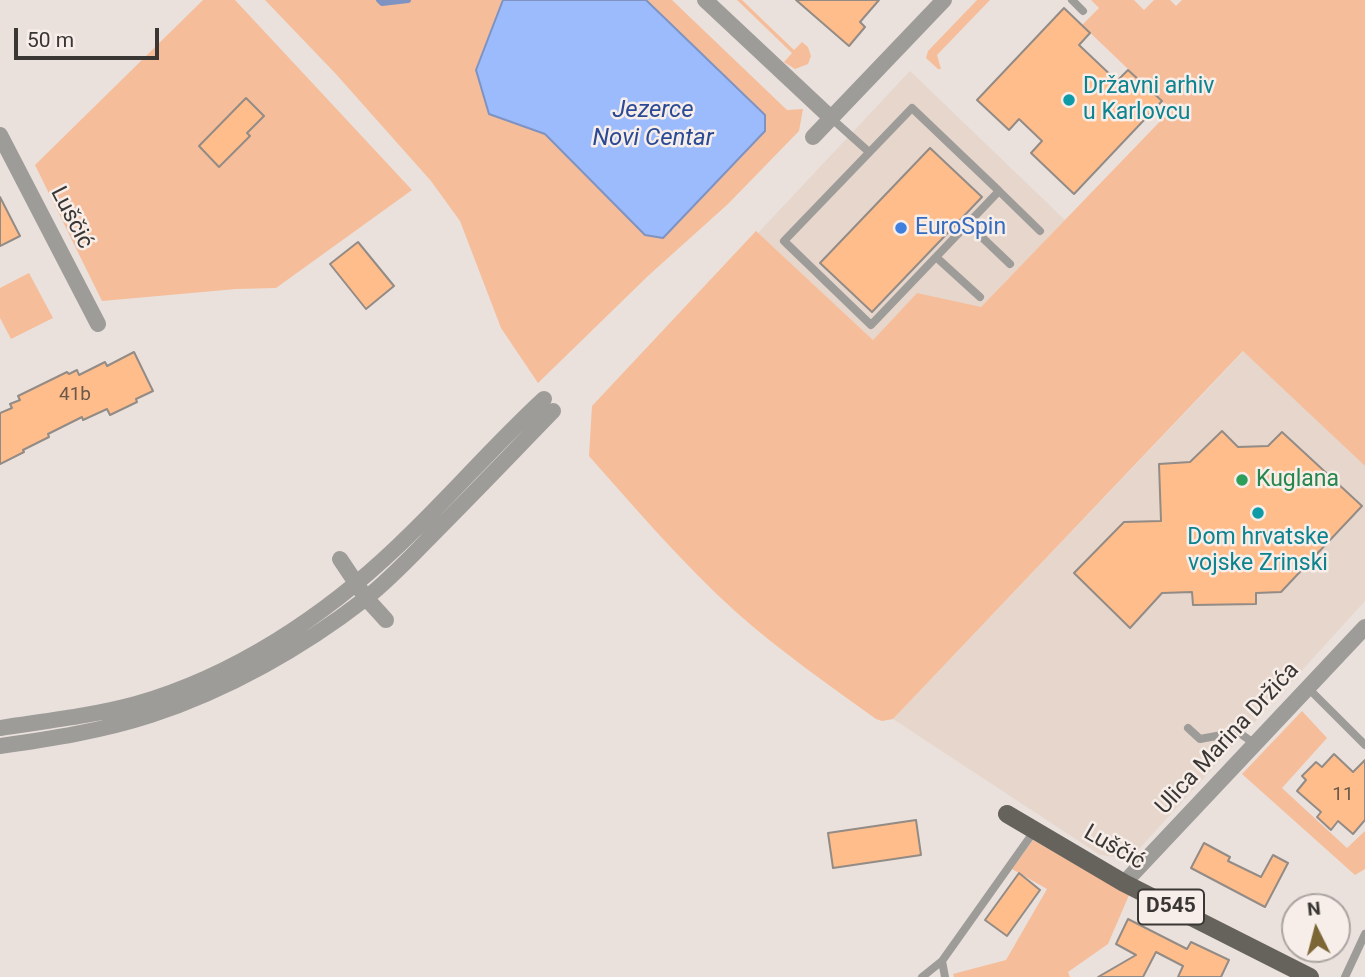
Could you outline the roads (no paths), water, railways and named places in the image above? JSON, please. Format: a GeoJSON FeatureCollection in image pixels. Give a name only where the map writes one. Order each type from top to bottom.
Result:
{"type":"FeatureCollection","features":[{"type":"Feature","properties":{"kind":"main road","name":"Luščić"},"geometry":{"type":"LineString","coordinates":[[1007,814],[1124,883],[1310,977]]}},
{"type":"Feature","properties":{"kind":"street"},"geometry":{"type":"LineString","coordinates":[[705,0],[831,118]]}},
{"type":"Feature","properties":{"kind":"street"},"geometry":{"type":"LineString","coordinates":[[813,137],[944,0]]}},
{"type":"Feature","properties":{"kind":"street","name":"Luščić"},"geometry":{"type":"LineString","coordinates":[[0,135],[98,324]]}},
{"type":"Feature","properties":{"kind":"street"},"geometry":{"type":"LineString","coordinates":[[0,728],[137,703],[192,683],[262,650],[355,583],[548,405],[413,555],[366,598],[270,662],[199,698],[149,716],[91,731],[0,746]]}},
{"type":"Feature","properties":{"kind":"street"},"geometry":{"type":"LineString","coordinates":[[340,559],[366,598],[386,620]]}},
{"type":"Feature","properties":{"kind":"street","name":"Ulica Marina Držića"},"geometry":{"type":"LineString","coordinates":[[1124,883],[1365,626]]}},
{"type":"Feature","properties":{"kind":"lane"},"geometry":{"type":"LineString","coordinates":[[1072,0],[1083,11]]}},
{"type":"Feature","properties":{"kind":"lane"},"geometry":{"type":"LineString","coordinates":[[999,191],[871,325],[784,241],[912,108],[999,191],[1040,231]]}},
{"type":"Feature","properties":{"kind":"lane"},"geometry":{"type":"LineString","coordinates":[[831,118],[869,152]]}},
{"type":"Feature","properties":{"kind":"lane"},"geometry":{"type":"LineString","coordinates":[[968,224],[1010,264]]}},
{"type":"Feature","properties":{"kind":"lane"},"geometry":{"type":"LineString","coordinates":[[936,257],[980,297]]}},
{"type":"Feature","properties":{"kind":"lane"},"geometry":{"type":"LineString","coordinates":[[1308,688],[1365,745]]}},
{"type":"Feature","properties":{"kind":"lane"},"geometry":{"type":"LineString","coordinates":[[1188,728],[1200,739],[1238,732],[1255,744]]}},
{"type":"Feature","properties":{"kind":"lane"},"geometry":{"type":"LineString","coordinates":[[922,977],[942,961],[1035,830]]}},
{"type":"Feature","properties":{"kind":"lane"},"geometry":{"type":"LineString","coordinates":[[1345,977],[1365,934]]}},
{"type":"Feature","properties":{"kind":"lane"},"geometry":{"type":"LineString","coordinates":[[942,961],[945,977]]}},
{"type":"Feature","properties":{"kind":"water","name":"Jezerce Novi Centar"},"geometry":{"type":"Polygon","coordinates":[[[503,0],[646,0],[765,115],[765,131],[663,238],[645,235],[545,134],[489,114],[476,70],[503,0]]]}},
{"type":"Feature","properties":{"kind":"waterway"},"geometry":{"type":"LineString","coordinates":[[379,0],[382,3],[408,0]]}},
{"type":"Feature","properties":{"kind":"place","name":"Državni arhiv u Karlovcu"},"geometry":{"type":"Point","coordinates":[1069,100]}},
{"type":"Feature","properties":{"kind":"place","name":"EuroSpin"},"geometry":{"type":"Point","coordinates":[901,228]}},
{"type":"Feature","properties":{"kind":"place","name":"Kuglana"},"geometry":{"type":"Point","coordinates":[1242,480]}},
{"type":"Feature","properties":{"kind":"place","name":"Dom hrvatske vojske Zrinski"},"geometry":{"type":"Point","coordinates":[1258,513]}}]}
